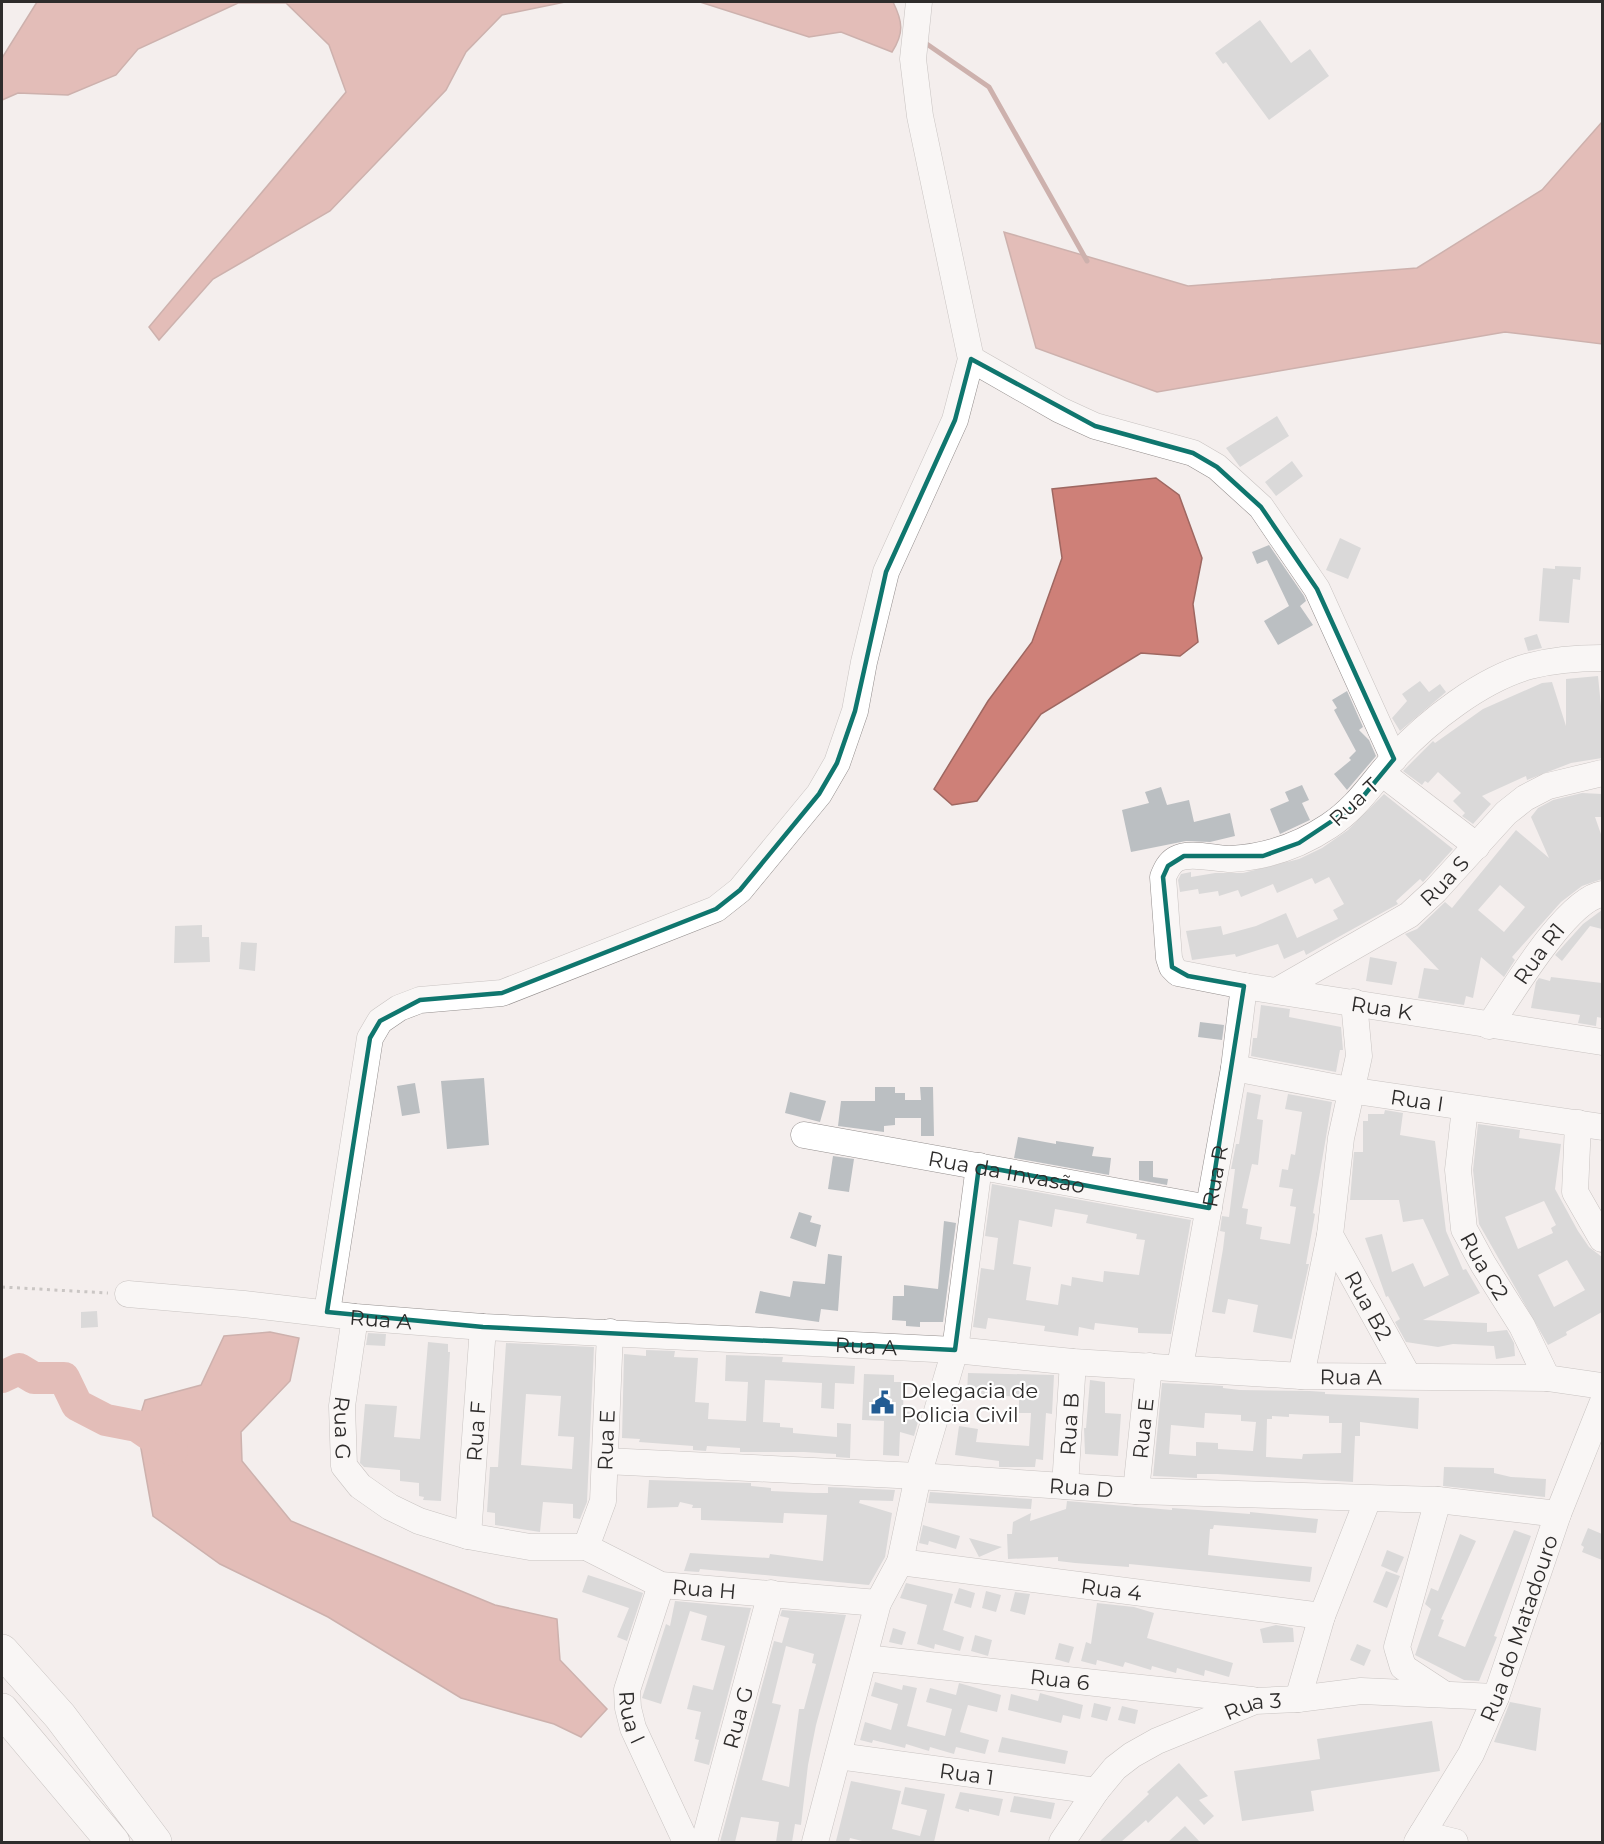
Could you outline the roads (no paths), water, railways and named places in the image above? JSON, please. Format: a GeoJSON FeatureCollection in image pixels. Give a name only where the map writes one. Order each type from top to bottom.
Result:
{"type":"FeatureCollection","features":[{"type":"Feature","properties":{"kind":"highway"},"geometry":{"type":"LineString","coordinates":[[2,1651],[60,1716],[155,1842]]}},
{"type":"Feature","properties":{"kind":"highway"},"geometry":{"type":"LineString","coordinates":[[2,1710],[113,1842]]}},
{"type":"Feature","properties":{"kind":"street"},"geometry":{"type":"LineString","coordinates":[[327,1312],[370,1038],[380,1021],[399,1008],[420,1000],[484,996],[510,990],[716,909],[741,890],[819,794],[837,764],[855,711],[886,572],[955,420],[971,359],[935,197],[920,116],[913,59],[919,3]]}},
{"type":"Feature","properties":{"kind":"street"},"geometry":{"type":"LineString","coordinates":[[971,359],[1060,410],[1095,426],[1193,453],[1217,467],[1261,507],[1317,589],[1388,766],[1477,846]]}},
{"type":"Feature","properties":{"kind":"street","name":"Rua T"},"geometry":{"type":"LineString","coordinates":[[1169,958],[1163,877],[1168,866],[1176,859],[1184,856],[1229,859],[1263,856],[1299,843],[1330,826],[1356,805],[1388,766],[1435,719],[1478,690],[1529,666],[1579,658],[1602,658]]}},
{"type":"Feature","properties":{"kind":"street","name":"Rua S"},"geometry":{"type":"LineString","coordinates":[[1280,989],[1408,915],[1477,846],[1506,813],[1525,798],[1548,786],[1602,773]]}},
{"type":"Feature","properties":{"kind":"street","name":"Rua R1"},"geometry":{"type":"LineString","coordinates":[[1489,1026],[1563,920],[1583,901],[1602,894]]}},
{"type":"Feature","properties":{"kind":"street","name":"Rua K"},"geometry":{"type":"LineString","coordinates":[[1169,958],[1172,967],[1178,973],[1244,986],[1280,989],[1489,1026],[1602,1042]]}},
{"type":"Feature","properties":{"kind":"street","name":"Rua R"},"geometry":{"type":"LineString","coordinates":[[1180,1367],[1234,1068],[1244,986]]}},
{"type":"Feature","properties":{"kind":"street","name":"Rua B2"},"geometry":{"type":"LineString","coordinates":[[1301,1376],[1330,1235],[1349,1090],[1359,1056],[1354,1002]]}},
{"type":"Feature","properties":{"kind":"street","name":"Rua I"},"geometry":{"type":"LineString","coordinates":[[1234,1068],[1349,1090],[1590,1125]]}},
{"type":"Feature","properties":{"kind":"street","name":"Rua C2"},"geometry":{"type":"LineString","coordinates":[[1465,1108],[1458,1170],[1464,1229],[1522,1326],[1547,1378]]}},
{"type":"Feature","properties":{"kind":"street"},"geometry":{"type":"LineString","coordinates":[[1590,1125],[1575,1192],[1602,1239]]}},
{"type":"Feature","properties":{"kind":"street","name":"Rua da Invasão"},"geometry":{"type":"LineString","coordinates":[[804,1135],[1209,1208]]}},
{"type":"Feature","properties":{"kind":"street"},"geometry":{"type":"LineString","coordinates":[[815,1842],[878,1603],[900,1562],[918,1476],[955,1350],[980,1166]]}},
{"type":"Feature","properties":{"kind":"street","name":"Rua B2"},"geometry":{"type":"LineString","coordinates":[[1330,1235],[1408,1376]]}},
{"type":"Feature","properties":{"kind":"street","name":"Rua A"},"geometry":{"type":"LineString","coordinates":[[128,1294],[327,1312],[355,1317],[483,1327],[955,1350],[1073,1362],[1301,1376],[1547,1378],[1602,1386]]}},
{"type":"Feature","properties":{"kind":"street","name":"Rua G"},"geometry":{"type":"LineString","coordinates":[[355,1317],[342,1406],[344,1466],[360,1486],[390,1507],[419,1521],[468,1536]]}},
{"type":"Feature","properties":{"kind":"street","name":"Rua F"},"geometry":{"type":"LineString","coordinates":[[468,1536],[475,1408],[483,1327]]}},
{"type":"Feature","properties":{"kind":"street","name":"Rua E"},"geometry":{"type":"LineString","coordinates":[[586,1548],[603,1501],[610,1332]]}},
{"type":"Feature","properties":{"kind":"street","name":"Rua B"},"geometry":{"type":"LineString","coordinates":[[1065,1486],[1073,1362]]}},
{"type":"Feature","properties":{"kind":"street","name":"Rua E"},"geometry":{"type":"LineString","coordinates":[[1136,1491],[1149,1366]]}},
{"type":"Feature","properties":{"kind":"street","name":"Rua do Matadouro"},"geometry":{"type":"LineString","coordinates":[[1420,1838],[1471,1754],[1496,1697],[1558,1514],[1602,1404]]}},
{"type":"Feature","properties":{"kind":"street","name":"Rua D"},"geometry":{"type":"LineString","coordinates":[[605,1461],[918,1476],[1136,1491],[1438,1500],[1558,1514]]}},
{"type":"Feature","properties":{"kind":"street"},"geometry":{"type":"LineString","coordinates":[[1298,1699],[1322,1616],[1368,1499]]}},
{"type":"Feature","properties":{"kind":"street"},"geometry":{"type":"LineString","coordinates":[[1438,1500],[1397,1647],[1403,1666],[1444,1695]]}},
{"type":"Feature","properties":{"kind":"street","name":"Rua H"},"geometry":{"type":"LineString","coordinates":[[468,1536],[530,1547],[586,1548],[661,1585],[878,1603]]}},
{"type":"Feature","properties":{"kind":"street","name":"Rua 4"},"geometry":{"type":"LineString","coordinates":[[900,1562],[1322,1616]]}},
{"type":"Feature","properties":{"kind":"street","name":"Rua I"},"geometry":{"type":"LineString","coordinates":[[661,1585],[627,1690],[628,1708],[633,1728],[686,1842]]}},
{"type":"Feature","properties":{"kind":"street","name":"Rua G"},"geometry":{"type":"LineString","coordinates":[[704,1842],[771,1593]]}},
{"type":"Feature","properties":{"kind":"street","name":"Rua 6"},"geometry":{"type":"LineString","coordinates":[[865,1658],[1255,1701]]}},
{"type":"Feature","properties":{"kind":"street","name":"Rua 3"},"geometry":{"type":"LineString","coordinates":[[1062,1842],[1096,1791],[1115,1768],[1132,1755],[1157,1741],[1255,1701],[1298,1699],[1361,1691],[1496,1697]]}},
{"type":"Feature","properties":{"kind":"street","name":"Rua 1"},"geometry":{"type":"LineString","coordinates":[[838,1756],[1096,1791]]}},
{"type":"Feature","properties":{"kind":"street"},"geometry":{"type":"LineString","coordinates":[[1420,1838],[1455,1842]]}},
{"type":"Feature","properties":{"kind":"waterway"},"geometry":{"type":"LineString","coordinates":[[921,40],[989,87],[1087,261]]}},
{"type":"Feature","properties":{"kind":"waterway"},"geometry":{"type":"LineString","coordinates":[[2,1377],[19,1369],[34,1378],[64,1378],[77,1405],[106,1420],[137,1426],[172,1450]]}},
{"type":"Feature","properties":{"kind":"place","name":"Delegacia de Policia Civil"},"geometry":{"type":"Point","coordinates":[883,1402]}}]}
